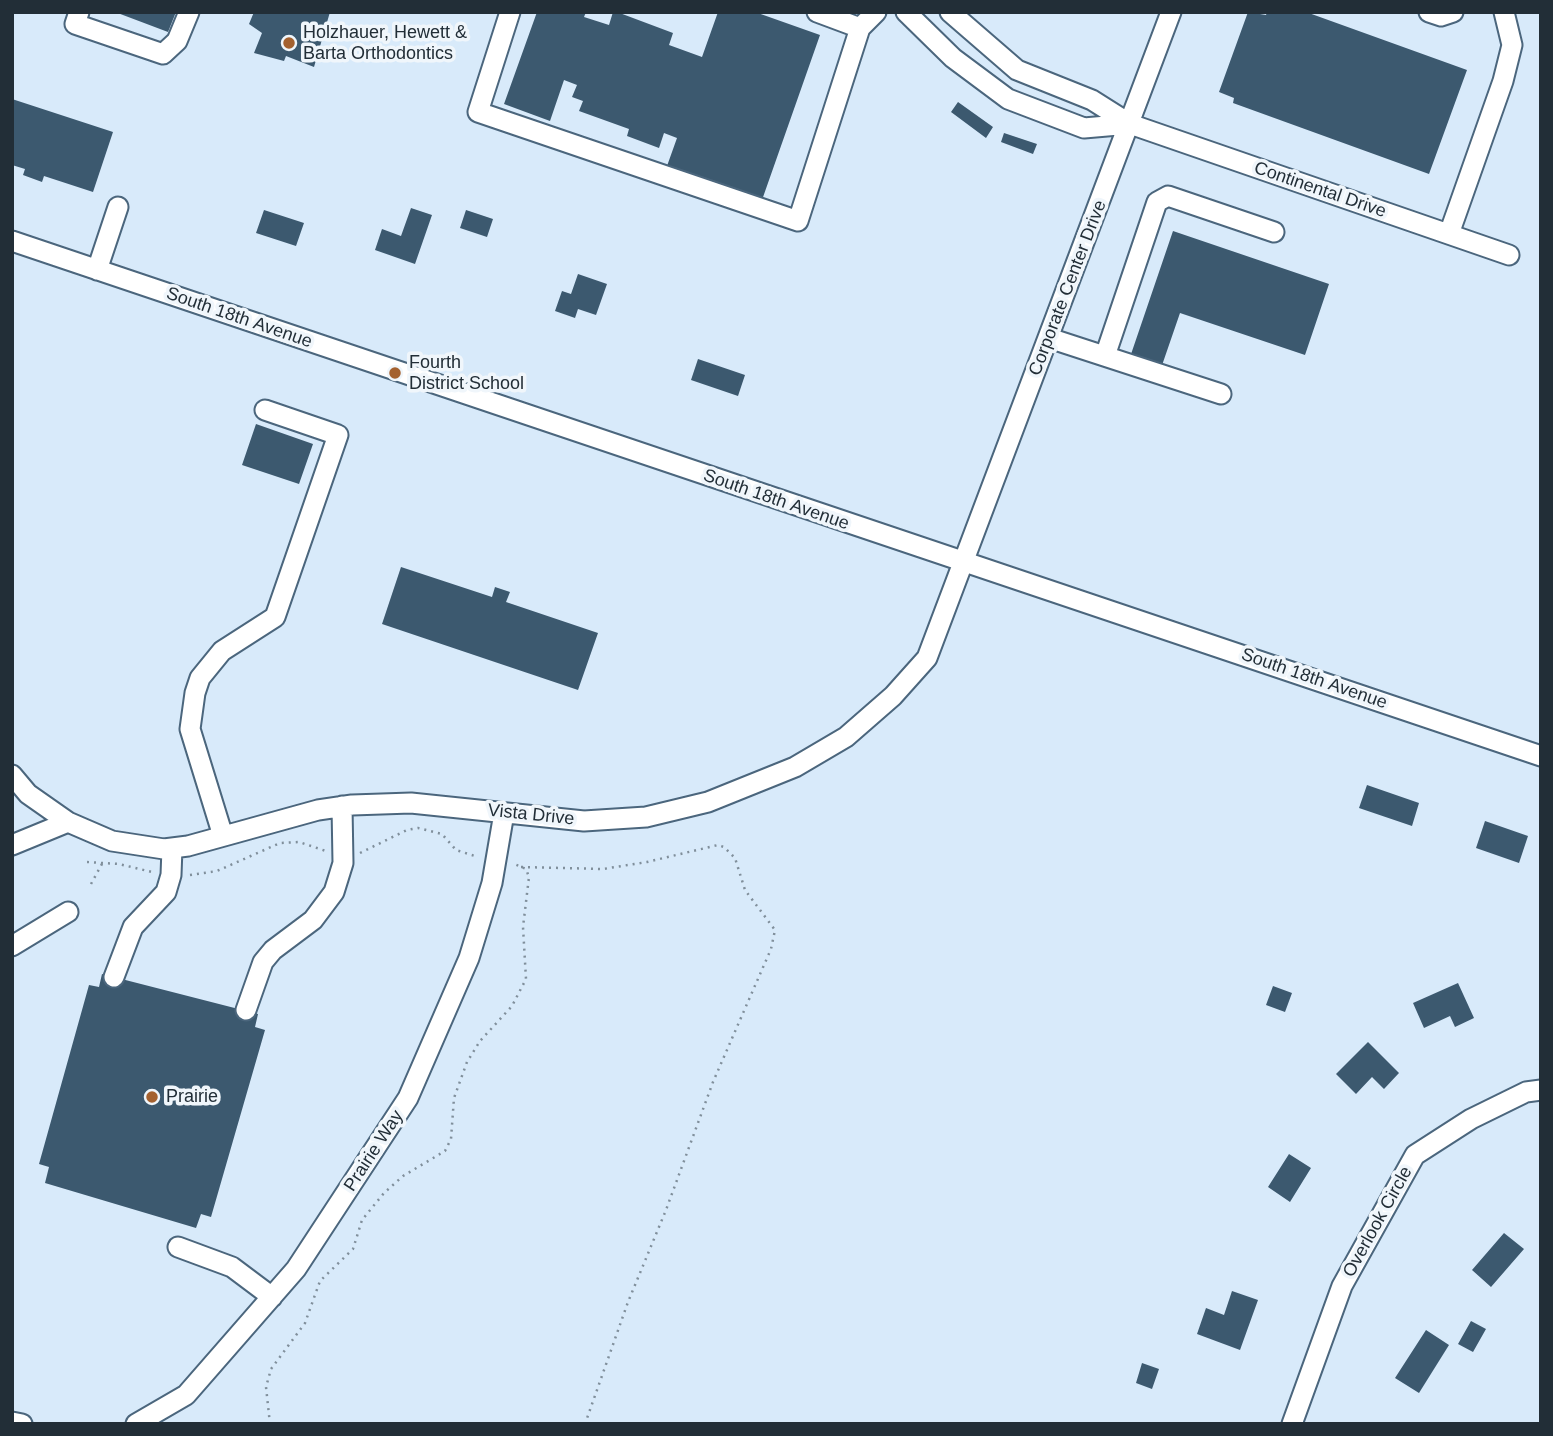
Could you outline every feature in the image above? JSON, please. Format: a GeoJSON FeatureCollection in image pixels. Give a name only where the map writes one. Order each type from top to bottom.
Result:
{"type":"FeatureCollection","features":[{"type":"Feature","properties":{"kind":"street"},"geometry":{"type":"LineString","coordinates":[[79,12],[75,24],[163,54],[177,41],[189,12]]}},
{"type":"Feature","properties":{"kind":"street"},"geometry":{"type":"LineString","coordinates":[[510,12],[478,113],[798,220],[860,28],[876,12]]}},
{"type":"Feature","properties":{"kind":"street"},"geometry":{"type":"LineString","coordinates":[[817,12],[860,28]]}},
{"type":"Feature","properties":{"kind":"street","name":"Continental Drive"},"geometry":{"type":"LineString","coordinates":[[906,12],[953,58],[1008,99],[1084,128],[1130,124]]}},
{"type":"Feature","properties":{"kind":"street","name":"Continental Drive"},"geometry":{"type":"LineString","coordinates":[[950,12],[1017,69],[1093,100],[1130,124],[1509,255]]}},
{"type":"Feature","properties":{"kind":"street","name":"Corporate Center Drive"},"geometry":{"type":"LineString","coordinates":[[964,564],[1171,12]]}},
{"type":"Feature","properties":{"kind":"street"},"geometry":{"type":"LineString","coordinates":[[1429,12],[1441,16],[1453,12]]}},
{"type":"Feature","properties":{"kind":"street"},"geometry":{"type":"LineString","coordinates":[[1449,234],[1503,81],[1512,45],[1504,12]]}},
{"type":"Feature","properties":{"kind":"street"},"geometry":{"type":"LineString","coordinates":[[1105,356],[1157,202],[1168,196],[1274,232]]}},
{"type":"Feature","properties":{"kind":"street"},"geometry":{"type":"LineString","coordinates":[[96,270],[118,207]]}},
{"type":"Feature","properties":{"kind":"street","name":"South 18th Avenue"},"geometry":{"type":"LineString","coordinates":[[12,241],[964,564],[1541,756]]}},
{"type":"Feature","properties":{"kind":"street"},"geometry":{"type":"LineString","coordinates":[[1049,338],[1221,394]]}},
{"type":"Feature","properties":{"kind":"street"},"geometry":{"type":"LineString","coordinates":[[223,836],[190,729],[195,693],[200,678],[222,651],[275,617],[338,435],[265,410]]}},
{"type":"Feature","properties":{"kind":"street","name":"Vista Drive"},"geometry":{"type":"LineString","coordinates":[[12,775],[28,793],[68,822],[112,841],[172,848],[291,816],[342,807],[411,803],[584,821],[646,817],[708,802],[795,767],[846,737],[893,696],[927,658],[964,564]]}},
{"type":"Feature","properties":{"kind":"street"},"geometry":{"type":"LineString","coordinates":[[246,1010],[263,962],[273,950],[313,920],[334,892],[343,853],[342,807]]}},
{"type":"Feature","properties":{"kind":"street","name":"Prairie Way"},"geometry":{"type":"LineString","coordinates":[[136,1424],[186,1395],[296,1269],[408,1098],[469,958],[496,859],[503,813]]}},
{"type":"Feature","properties":{"kind":"street"},"geometry":{"type":"LineString","coordinates":[[12,845],[68,822]]}},
{"type":"Feature","properties":{"kind":"street"},"geometry":{"type":"LineString","coordinates":[[114,977],[133,927],[166,892],[171,875],[172,848]]}},
{"type":"Feature","properties":{"kind":"street"},"geometry":{"type":"LineString","coordinates":[[12,946],[68,912]]}},
{"type":"Feature","properties":{"kind":"street","name":"Overlook Circle"},"geometry":{"type":"LineString","coordinates":[[1292,1424],[1342,1286],[1415,1155],[1471,1119],[1526,1092],[1541,1090]]}},
{"type":"Feature","properties":{"kind":"street"},"geometry":{"type":"LineString","coordinates":[[178,1247],[232,1267],[272,1297]]}},
{"type":"Feature","properties":{"kind":"street"},"geometry":{"type":"LineString","coordinates":[[12,1422],[22,1424]]}},
{"type":"Feature","properties":{"kind":"path"},"geometry":{"type":"LineString","coordinates":[[87,862],[103,862],[171,875],[217,871],[250,854],[291,841],[343,853],[363,853],[407,830],[418,828],[442,834],[459,852],[521,867],[603,869],[647,862],[718,845],[735,858],[745,890],[775,930],[771,949],[713,1082],[666,1210],[628,1302],[585,1424]]}},
{"type":"Feature","properties":{"kind":"path"},"geometry":{"type":"LineString","coordinates":[[91,884],[103,862]]}},
{"type":"Feature","properties":{"kind":"path"},"geometry":{"type":"LineString","coordinates":[[270,1424],[266,1387],[271,1369],[305,1323],[320,1281],[353,1249],[362,1220],[384,1194],[403,1176],[445,1151],[451,1139],[454,1098],[467,1062],[480,1041],[512,1006],[521,988],[527,970],[523,928],[530,884],[528,872],[521,867]]}},
{"type":"Feature","properties":{"kind":"building"},"geometry":{"type":"Polygon","coordinates":[[[115,12],[176,12],[168,32],[115,12]]]}},
{"type":"Feature","properties":{"kind":"building","name":"Holzhauer, Hewett & Barta Orthodontics"},"geometry":{"type":"Polygon","coordinates":[[[254,12],[330,12],[314,67],[286,56],[284,61],[254,53],[262,33],[249,24],[254,12]]]}},
{"type":"Feature","properties":{"kind":"building"},"geometry":{"type":"Polygon","coordinates":[[[537,12],[586,12],[584,17],[609,25],[613,12],[617,12],[673,33],[669,45],[702,57],[718,12],[755,12],[820,35],[762,200],[667,166],[677,138],[664,133],[659,148],[627,136],[629,129],[579,111],[583,101],[572,97],[577,85],[564,80],[550,121],[504,104],[537,12]]]}},
{"type":"Feature","properties":{"kind":"building"},"geometry":{"type":"Polygon","coordinates":[[[1248,12],[1266,15],[1267,12],[1306,12],[1467,70],[1429,174],[1233,103],[1234,98],[1219,92],[1248,12]]]}},
{"type":"Feature","properties":{"kind":"building"},"geometry":{"type":"Polygon","coordinates":[[[12,99],[113,132],[93,192],[44,176],[42,182],[23,175],[25,169],[12,165],[12,99]]]}},
{"type":"Feature","properties":{"kind":"building"},"geometry":{"type":"Polygon","coordinates":[[[958,102],[993,127],[986,138],[951,112],[958,102]]]}},
{"type":"Feature","properties":{"kind":"building"},"geometry":{"type":"Polygon","coordinates":[[[1004,133],[1037,144],[1033,154],[1001,142],[1004,133]]]}},
{"type":"Feature","properties":{"kind":"building"},"geometry":{"type":"Polygon","coordinates":[[[411,208],[432,215],[415,264],[375,250],[382,229],[401,236],[411,208]]]}},
{"type":"Feature","properties":{"kind":"building"},"geometry":{"type":"Polygon","coordinates":[[[264,210],[304,223],[296,246],[256,233],[264,210]]]}},
{"type":"Feature","properties":{"kind":"building"},"geometry":{"type":"Polygon","coordinates":[[[466,210],[493,219],[487,237],[460,228],[466,210]]]}},
{"type":"Feature","properties":{"kind":"building"},"geometry":{"type":"Polygon","coordinates":[[[1173,231],[1329,284],[1305,355],[1180,313],[1159,374],[1128,363],[1173,231]]]}},
{"type":"Feature","properties":{"kind":"building"},"geometry":{"type":"Polygon","coordinates":[[[578,274],[607,284],[596,315],[578,309],[575,318],[555,311],[562,291],[571,294],[578,274]]]}},
{"type":"Feature","properties":{"kind":"building"},"geometry":{"type":"Polygon","coordinates":[[[698,359],[745,375],[738,396],[691,380],[698,359]]]}},
{"type":"Feature","properties":{"kind":"building"},"geometry":{"type":"Polygon","coordinates":[[[256,424],[313,444],[299,484],[242,465],[256,424]]]}},
{"type":"Feature","properties":{"kind":"building"},"geometry":{"type":"Polygon","coordinates":[[[401,567],[492,597],[495,587],[510,592],[506,602],[598,633],[578,690],[382,624],[401,567]]]}},
{"type":"Feature","properties":{"kind":"building"},"geometry":{"type":"Polygon","coordinates":[[[1367,785],[1419,803],[1412,826],[1359,808],[1367,785]]]}},
{"type":"Feature","properties":{"kind":"building"},"geometry":{"type":"Polygon","coordinates":[[[1485,821],[1528,836],[1519,863],[1476,848],[1485,821]]]}},
{"type":"Feature","properties":{"kind":"building","name":"Prairie"},"geometry":{"type":"Polygon","coordinates":[[[102,974],[258,1014],[255,1027],[265,1030],[211,1217],[201,1214],[196,1228],[45,1183],[49,1167],[39,1164],[89,985],[99,987],[102,974]]]}},
{"type":"Feature","properties":{"kind":"building"},"geometry":{"type":"Polygon","coordinates":[[[1458,983],[1474,1018],[1455,1027],[1450,1016],[1424,1028],[1413,1003],[1458,983]]]}},
{"type":"Feature","properties":{"kind":"building"},"geometry":{"type":"Polygon","coordinates":[[[1273,986],[1292,993],[1285,1012],[1266,1005],[1273,986]]]}},
{"type":"Feature","properties":{"kind":"building"},"geometry":{"type":"Polygon","coordinates":[[[1368,1042],[1399,1073],[1384,1089],[1372,1077],[1356,1094],[1336,1074],[1368,1042]]]}},
{"type":"Feature","properties":{"kind":"building"},"geometry":{"type":"Polygon","coordinates":[[[1289,1154],[1311,1168],[1290,1202],[1268,1187],[1289,1154]]]}},
{"type":"Feature","properties":{"kind":"building"},"geometry":{"type":"Polygon","coordinates":[[[1504,1233],[1524,1249],[1491,1287],[1472,1270],[1504,1233]]]}},
{"type":"Feature","properties":{"kind":"building"},"geometry":{"type":"Polygon","coordinates":[[[1232,1291],[1258,1300],[1240,1350],[1197,1334],[1206,1308],[1224,1315],[1232,1291]]]}},
{"type":"Feature","properties":{"kind":"building"},"geometry":{"type":"Polygon","coordinates":[[[1471,1321],[1486,1329],[1473,1352],[1458,1344],[1471,1321]]]}},
{"type":"Feature","properties":{"kind":"building"},"geometry":{"type":"Polygon","coordinates":[[[1426,1330],[1449,1345],[1419,1393],[1395,1378],[1426,1330]]]}},
{"type":"Feature","properties":{"kind":"building"},"geometry":{"type":"Polygon","coordinates":[[[1142,1363],[1159,1369],[1152,1389],[1136,1383],[1142,1363]]]}},
{"type":"Feature","properties":{"kind":"place","name":"Holzhauer, Hewett & Barta Orthodontics"},"geometry":{"type":"Point","coordinates":[289,43]}},
{"type":"Feature","properties":{"kind":"place","name":"Fourth District School"},"geometry":{"type":"Point","coordinates":[395,373]}},
{"type":"Feature","properties":{"kind":"place","name":"Prairie"},"geometry":{"type":"Point","coordinates":[152,1097]}}]}
